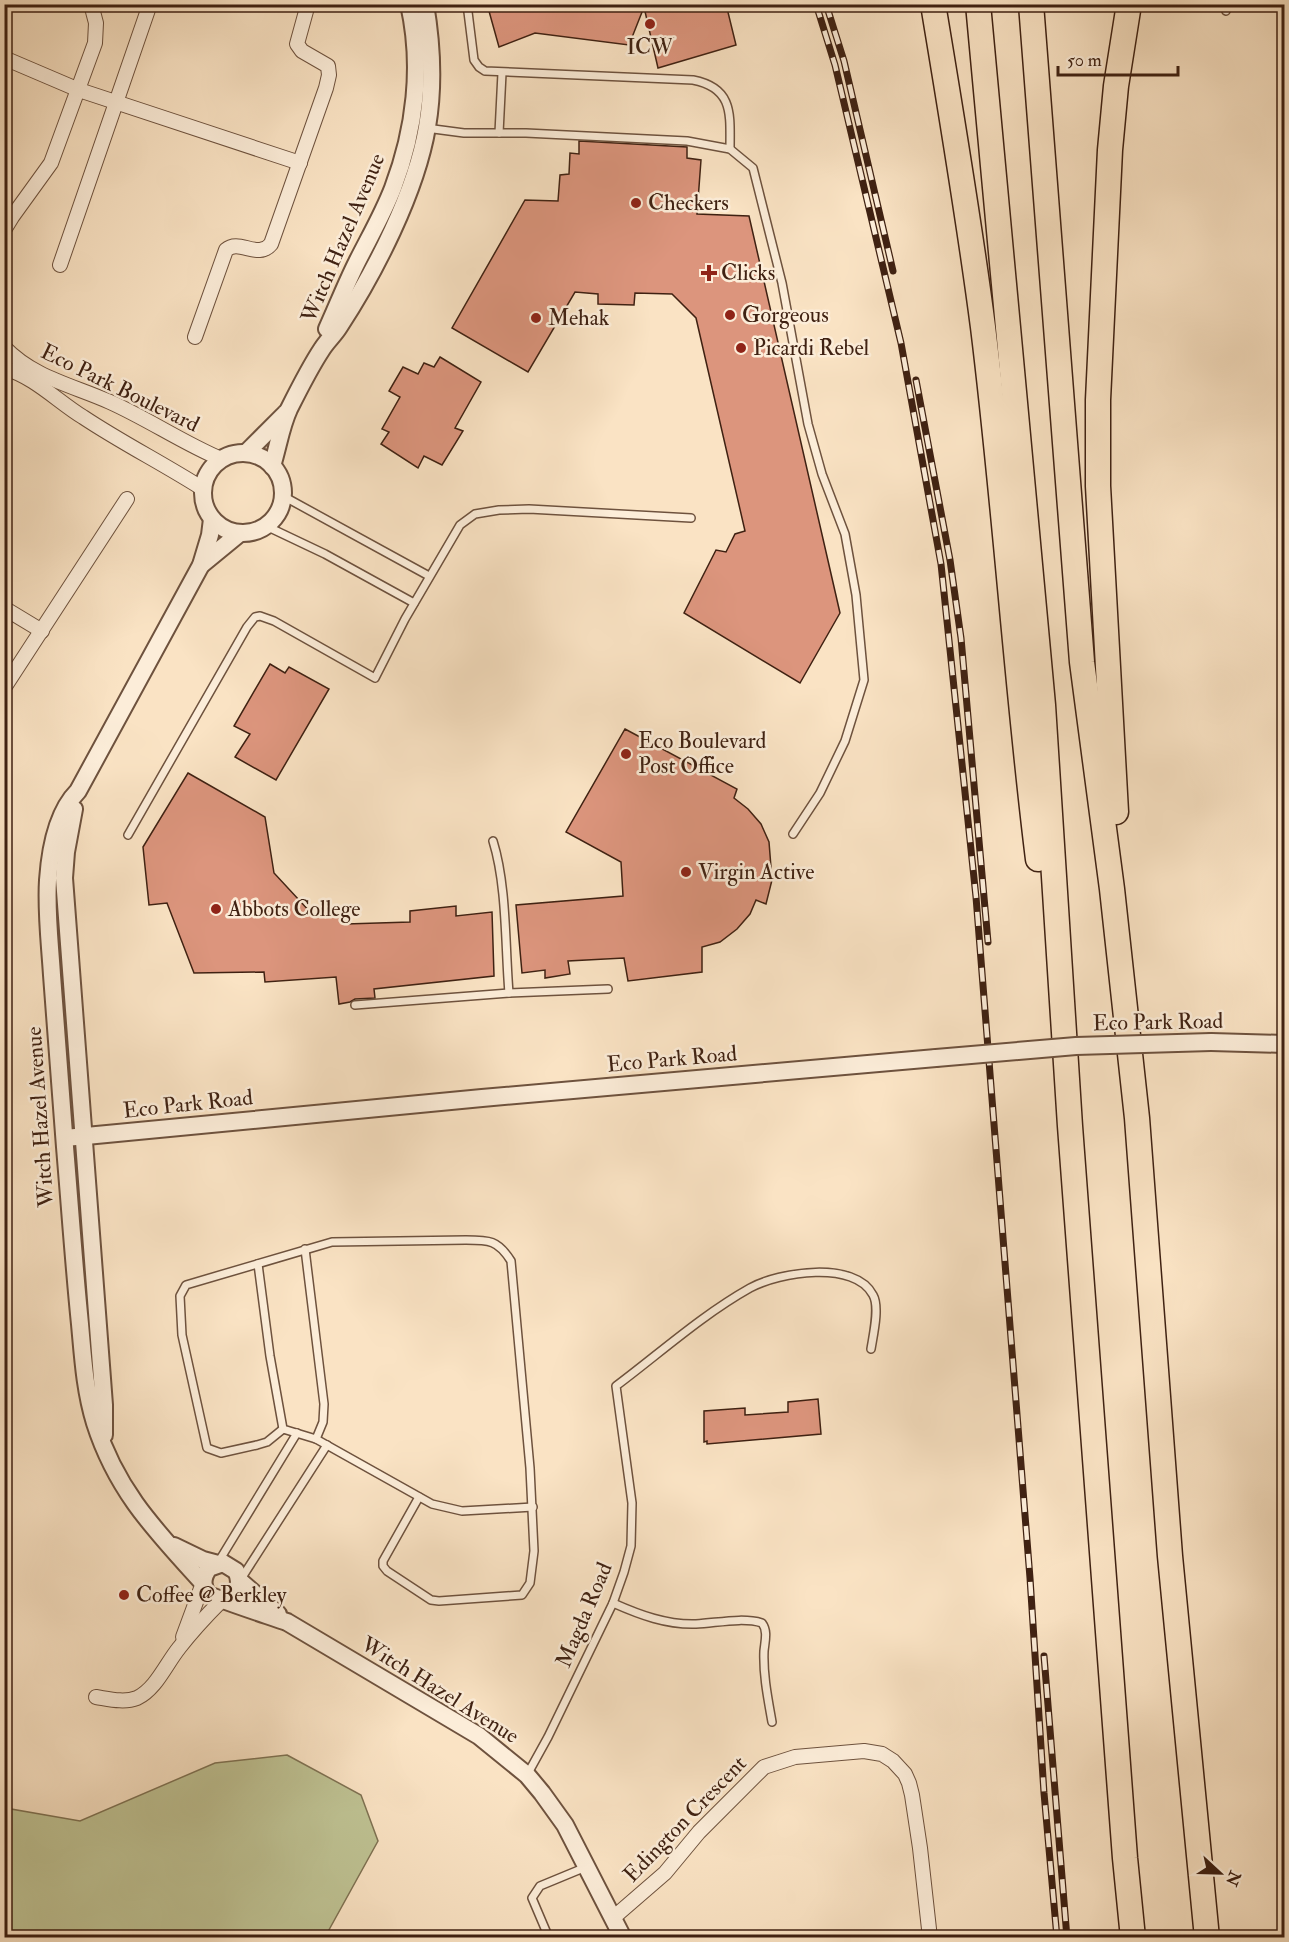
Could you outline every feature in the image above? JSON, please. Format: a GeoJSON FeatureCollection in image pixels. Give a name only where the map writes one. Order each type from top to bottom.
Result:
{"type":"FeatureCollection","features":[{"type":"Feature","properties":{"kind":"highway"},"geometry":{"type":"LineString","coordinates":[[933,4],[957,145],[982,327],[1002,506],[1023,735],[1070,1126]]}},
{"type":"Feature","properties":{"kind":"highway"},"geometry":{"type":"LineString","coordinates":[[978,4],[1042,694],[1070,1126],[1124,1846],[1133,1938]]}},
{"type":"Feature","properties":{"kind":"highway"},"geometry":{"type":"LineString","coordinates":[[1031,4],[1082,662],[1112,889],[1137,1118],[1170,1556],[1207,1938]]}},
{"type":"Feature","properties":{"kind":"highway"},"geometry":{"type":"LineString","coordinates":[[1112,889],[1118,830],[1098,486],[1098,400],[1107,193],[1116,86],[1129,4]]}},
{"type":"Feature","properties":{"kind":"highway"},"geometry":{"type":"LineString","coordinates":[[1107,193],[1145,4]]}},
{"type":"Feature","properties":{"kind":"street"},"geometry":{"type":"LineString","coordinates":[[4,230],[51,163],[95,44],[96,23],[91,4]]}},
{"type":"Feature","properties":{"kind":"street"},"geometry":{"type":"LineString","coordinates":[[60,265],[150,4]]}},
{"type":"Feature","properties":{"kind":"street"},"geometry":{"type":"LineString","coordinates":[[195,337],[226,250],[233,246],[260,250],[268,248],[330,75],[327,66],[302,51],[297,44],[308,4]]}},
{"type":"Feature","properties":{"kind":"street","name":"Witch Hazel Avenue"},"geometry":{"type":"LineString","coordinates":[[409,4],[416,47],[419,127]]}},
{"type":"Feature","properties":{"kind":"street","name":"Witch Hazel Avenue"},"geometry":{"type":"LineString","coordinates":[[272,466],[288,411],[323,347],[327,328],[392,191],[419,127],[432,47],[425,4]]}},
{"type":"Feature","properties":{"kind":"street"},"geometry":{"type":"LineString","coordinates":[[4,58],[79,90],[300,163]]}},
{"type":"Feature","properties":{"kind":"street","name":"Eco Park Boulevard"},"geometry":{"type":"LineString","coordinates":[[4,347],[17,360],[40,374],[111,402],[221,459]]}},
{"type":"Feature","properties":{"kind":"street","name":"Eco Park Boulevard"},"geometry":{"type":"LineString","coordinates":[[4,368],[21,374],[101,429],[161,462],[203,489]]}},
{"type":"Feature","properties":{"kind":"street","name":"Witch Hazel Avenue"},"geometry":{"type":"LineString","coordinates":[[246,453],[288,411]]}},
{"type":"Feature","properties":{"kind":"street"},"geometry":{"type":"LineString","coordinates":[[238,453],[255,455],[272,466],[278,474],[283,496],[274,518],[266,526],[254,532],[240,533],[230,531],[212,519],[204,505],[203,489],[206,477],[221,459],[238,453]]}},
{"type":"Feature","properties":{"kind":"street"},"geometry":{"type":"LineString","coordinates":[[4,688],[126,499]]}},
{"type":"Feature","properties":{"kind":"street","name":"Witch Hazel Avenue"},"geometry":{"type":"LineString","coordinates":[[203,1583],[130,1498],[113,1469],[93,1414],[86,1377],[47,916],[48,877],[61,821],[69,800],[78,791],[201,566],[212,519]]}},
{"type":"Feature","properties":{"kind":"street","name":"Witch Hazel Avenue"},"geometry":{"type":"LineString","coordinates":[[201,566],[240,533]]}},
{"type":"Feature","properties":{"kind":"street"},"geometry":{"type":"LineString","coordinates":[[4,608],[42,631]]}},
{"type":"Feature","properties":{"kind":"street","name":"Witch Hazel Avenue"},"geometry":{"type":"LineString","coordinates":[[78,791],[68,841],[64,878],[104,1405],[104,1443]]}},
{"type":"Feature","properties":{"kind":"street","name":"Eco Park Road"},"geometry":{"type":"LineString","coordinates":[[65,1138],[1002,1051],[1210,1042],[1284,1044]]}},
{"type":"Feature","properties":{"kind":"street","name":"Witch Hazel Avenue"},"geometry":{"type":"LineString","coordinates":[[164,1540],[203,1560],[218,1564]]}},
{"type":"Feature","properties":{"kind":"street"},"geometry":{"type":"LineString","coordinates":[[96,1697],[123,1701],[138,1697],[151,1686],[177,1650],[222,1600],[236,1592],[240,1581],[233,1567],[223,1563],[218,1564],[206,1573],[177,1650]]}},
{"type":"Feature","properties":{"kind":"street","name":"Witch Hazel Avenue"},"geometry":{"type":"LineString","coordinates":[[240,1581],[287,1622],[479,1736],[527,1775],[566,1825],[623,1938]]}},
{"type":"Feature","properties":{"kind":"street"},"geometry":{"type":"LineString","coordinates":[[203,1583],[212,1597],[222,1600]]}},
{"type":"Feature","properties":{"kind":"street","name":"Witch Hazel Avenue"},"geometry":{"type":"LineString","coordinates":[[222,1600],[287,1622]]}},
{"type":"Feature","properties":{"kind":"street","name":"Edington Crescent"},"geometry":{"type":"LineString","coordinates":[[613,1918],[659,1878],[699,1832],[764,1767],[795,1757],[864,1751],[882,1754],[893,1761],[905,1774],[909,1784],[920,1848],[930,1938]]}},
{"type":"Feature","properties":{"kind":"lane"},"geometry":{"type":"LineString","coordinates":[[467,4],[474,60],[485,71],[706,82],[723,96],[730,116],[730,149]]}},
{"type":"Feature","properties":{"kind":"lane"},"geometry":{"type":"LineString","coordinates":[[499,133],[502,73]]}},
{"type":"Feature","properties":{"kind":"lane"},"geometry":{"type":"LineString","coordinates":[[419,127],[464,133],[687,141],[730,149],[753,168],[782,283],[808,424],[822,474],[845,534],[856,595],[864,680],[845,741],[820,793],[793,834]]}},
{"type":"Feature","properties":{"kind":"lane"},"geometry":{"type":"LineString","coordinates":[[283,496],[429,576]]}},
{"type":"Feature","properties":{"kind":"lane"},"geometry":{"type":"LineString","coordinates":[[128,835],[252,619],[260,616],[274,621],[375,678],[429,576],[460,525],[475,514],[529,509],[691,518]]}},
{"type":"Feature","properties":{"kind":"lane"},"geometry":{"type":"LineString","coordinates":[[266,526],[325,554],[414,603]]}},
{"type":"Feature","properties":{"kind":"lane"},"geometry":{"type":"LineString","coordinates":[[493,841],[500,877],[508,993]]}},
{"type":"Feature","properties":{"kind":"lane"},"geometry":{"type":"LineString","coordinates":[[355,1005],[508,993],[608,989]]}},
{"type":"Feature","properties":{"kind":"lane"},"geometry":{"type":"LineString","coordinates":[[283,1429],[267,1442],[257,1446],[221,1453],[207,1448],[182,1335],[180,1296],[186,1284],[332,1242],[466,1239],[496,1243],[511,1261],[533,1507],[533,1570],[530,1583],[522,1595],[439,1601],[426,1598],[383,1566],[383,1561],[419,1497]]}},
{"type":"Feature","properties":{"kind":"lane"},"geometry":{"type":"LineString","coordinates":[[305,1249],[324,1404],[323,1422],[316,1439]]}},
{"type":"Feature","properties":{"kind":"lane"},"geometry":{"type":"LineString","coordinates":[[258,1264],[270,1356],[283,1429]]}},
{"type":"Feature","properties":{"kind":"lane","name":"Magda Road"},"geometry":{"type":"LineString","coordinates":[[527,1775],[613,1603],[631,1546],[633,1518],[616,1386],[701,1321],[751,1287],[780,1277],[839,1273],[863,1282],[875,1297],[876,1316],[871,1349]]}},
{"type":"Feature","properties":{"kind":"lane"},"geometry":{"type":"LineString","coordinates":[[283,1429],[316,1439],[432,1504],[462,1511],[533,1507]]}},
{"type":"Feature","properties":{"kind":"lane"},"geometry":{"type":"LineString","coordinates":[[218,1564],[297,1433]]}},
{"type":"Feature","properties":{"kind":"lane"},"geometry":{"type":"LineString","coordinates":[[240,1581],[327,1445]]}},
{"type":"Feature","properties":{"kind":"lane"},"geometry":{"type":"LineString","coordinates":[[613,1603],[665,1621],[694,1624],[734,1621],[762,1623],[766,1630],[764,1652],[766,1688],[772,1722]]}},
{"type":"Feature","properties":{"kind":"lane"},"geometry":{"type":"LineString","coordinates":[[549,1938],[532,1898],[535,1891],[540,1886],[588,1866]]}},
{"type":"Feature","properties":{"kind":"green space"},"geometry":{"type":"Polygon","coordinates":[[[287,1755],[361,1795],[378,1841],[325,1937],[5,1937],[5,1808],[80,1821],[215,1763],[287,1755]]]}},
{"type":"Feature","properties":{"kind":"building"},"geometry":{"type":"Polygon","coordinates":[[[487,4],[726,4],[736,45],[658,68],[644,7],[629,45],[535,33],[499,47],[487,4]]]}},
{"type":"Feature","properties":{"kind":"building"},"geometry":{"type":"Polygon","coordinates":[[[579,141],[687,147],[687,158],[701,160],[697,214],[749,216],[840,613],[800,683],[684,613],[716,550],[726,552],[735,534],[745,531],[696,318],[672,294],[635,293],[634,305],[598,304],[598,294],[575,292],[528,372],[452,328],[525,200],[558,201],[560,175],[569,174],[570,153],[579,154],[579,141]]]}},
{"type":"Feature","properties":{"kind":"building"},"geometry":{"type":"Polygon","coordinates":[[[440,357],[481,382],[455,428],[463,431],[442,465],[424,456],[418,468],[381,444],[389,432],[382,429],[400,397],[389,391],[403,367],[418,374],[424,363],[434,367],[440,357]]]}},
{"type":"Feature","properties":{"kind":"building"},"geometry":{"type":"Polygon","coordinates":[[[270,664],[285,673],[289,667],[329,689],[276,780],[235,757],[250,734],[234,726],[270,664]]]}},
{"type":"Feature","properties":{"kind":"building"},"geometry":{"type":"Polygon","coordinates":[[[625,729],[737,789],[734,798],[761,824],[769,842],[772,880],[766,904],[756,900],[750,914],[737,929],[720,942],[702,947],[702,972],[628,981],[624,958],[568,961],[570,974],[545,978],[545,970],[522,973],[516,905],[623,896],[621,862],[566,832],[625,729]]]}},
{"type":"Feature","properties":{"kind":"building"},"geometry":{"type":"Polygon","coordinates":[[[188,773],[265,817],[274,873],[312,914],[345,911],[346,924],[410,922],[410,911],[456,906],[456,916],[492,912],[494,976],[374,989],[375,998],[355,999],[339,1004],[336,977],[265,982],[264,972],[194,973],[167,903],[149,905],[143,847],[188,773]]]}},
{"type":"Feature","properties":{"kind":"building"},"geometry":{"type":"Polygon","coordinates":[[[818,1399],[821,1434],[707,1444],[707,1441],[704,1442],[704,1411],[745,1408],[745,1415],[788,1412],[788,1402],[818,1399]]]}},
{"type":"Feature","properties":{"kind":"railway"},"geometry":{"type":"LineString","coordinates":[[816,4],[835,65],[901,343],[941,564],[976,897],[1057,1938]]}},
{"type":"Feature","properties":{"kind":"railway"},"geometry":{"type":"LineString","coordinates":[[826,4],[844,61],[893,271]]}},
{"type":"Feature","properties":{"kind":"railway"},"geometry":{"type":"LineString","coordinates":[[916,380],[950,560],[961,638],[988,942]]}},
{"type":"Feature","properties":{"kind":"railway"},"geometry":{"type":"LineString","coordinates":[[1044,1656],[1067,1938]]}},
{"type":"Feature","properties":{"kind":"place","name":"ICW"},"geometry":{"type":"Point","coordinates":[650,24]}},
{"type":"Feature","properties":{"kind":"place","name":"Checkers"},"geometry":{"type":"Point","coordinates":[636,203]}},
{"type":"Feature","properties":{"kind":"place","name":"Clicks"},"geometry":{"type":"Point","coordinates":[709,273]}},
{"type":"Feature","properties":{"kind":"place","name":"Gorgeous"},"geometry":{"type":"Point","coordinates":[730,315]}},
{"type":"Feature","properties":{"kind":"place","name":"Mehak"},"geometry":{"type":"Point","coordinates":[536,318]}},
{"type":"Feature","properties":{"kind":"place","name":"Picardi Rebel"},"geometry":{"type":"Point","coordinates":[741,348]}},
{"type":"Feature","properties":{"kind":"place","name":"Eco Boulevard Post Office"},"geometry":{"type":"Point","coordinates":[626,754]}},
{"type":"Feature","properties":{"kind":"place","name":"Virgin Active"},"geometry":{"type":"Point","coordinates":[686,872]}},
{"type":"Feature","properties":{"kind":"place","name":"Abbots College"},"geometry":{"type":"Point","coordinates":[216,909]}},
{"type":"Feature","properties":{"kind":"place","name":"Coffee @ Berkley"},"geometry":{"type":"Point","coordinates":[124,1595]}}]}
